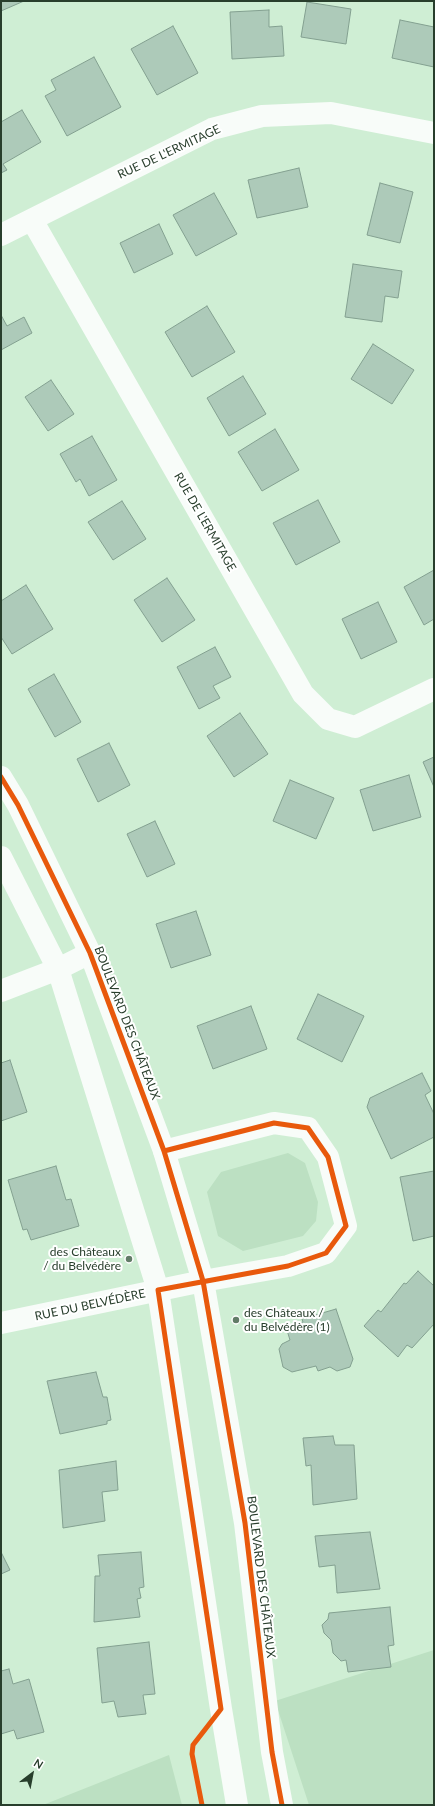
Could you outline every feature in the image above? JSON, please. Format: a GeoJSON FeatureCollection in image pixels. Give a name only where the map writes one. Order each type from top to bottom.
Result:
{"type":"FeatureCollection","features":[{"type":"Feature","properties":{"kind":"street","name":"RUE DE L'ERMITAGE"},"geometry":{"type":"LineString","coordinates":[[1,235],[212,129],[262,116],[331,113],[434,133]]}},
{"type":"Feature","properties":{"kind":"street","name":"RUE DE L'ERMITAGE"},"geometry":{"type":"LineString","coordinates":[[32,220],[303,694],[328,719],[355,727],[434,689]]}},
{"type":"Feature","properties":{"kind":"street","name":"BOULEVARD DES CHÂTEAUX"},"geometry":{"type":"LineString","coordinates":[[1,777],[18,805],[90,953],[164,1150],[203,1281],[246,1523],[272,1752],[282,1805]]}},
{"type":"Feature","properties":{"kind":"street"},"geometry":{"type":"LineString","coordinates":[[1,858],[58,969],[158,1290],[218,1695],[237,1805]]}},
{"type":"Feature","properties":{"kind":"street"},"geometry":{"type":"LineString","coordinates":[[1,991],[58,969],[90,953]]}},
{"type":"Feature","properties":{"kind":"street"},"geometry":{"type":"LineString","coordinates":[[164,1150],[274,1123],[308,1128],[328,1157],[346,1226],[326,1253],[288,1266],[203,1281]]}},
{"type":"Feature","properties":{"kind":"street","name":"RUE DU BELVÉDÈRE"},"geometry":{"type":"LineString","coordinates":[[1,1323],[203,1281]]}},
{"type":"Feature","properties":{"kind":"green space"},"geometry":{"type":"Polygon","coordinates":[[[288,1153],[305,1163],[318,1202],[316,1221],[303,1236],[243,1251],[218,1236],[207,1192],[221,1172],[288,1153]]]}},
{"type":"Feature","properties":{"kind":"green space"},"geometry":{"type":"Polygon","coordinates":[[[434,1650],[434,1805],[309,1805],[275,1701],[434,1650]]]}},
{"type":"Feature","properties":{"kind":"green space"},"geometry":{"type":"Polygon","coordinates":[[[169,1755],[182,1805],[43,1805],[169,1755]]]}},
{"type":"Feature","properties":{"kind":"building"},"geometry":{"type":"Polygon","coordinates":[[[1,1],[24,1],[1,11],[1,1]]]}},
{"type":"Feature","properties":{"kind":"building"},"geometry":{"type":"Polygon","coordinates":[[[307,2],[351,9],[346,44],[301,37],[307,2]]]}},
{"type":"Feature","properties":{"kind":"building"},"geometry":{"type":"Polygon","coordinates":[[[269,10],[269,27],[282,26],[284,56],[232,59],[230,12],[269,10]]]}},
{"type":"Feature","properties":{"kind":"building"},"geometry":{"type":"Polygon","coordinates":[[[400,20],[434,27],[434,67],[392,58],[400,20]]]}},
{"type":"Feature","properties":{"kind":"building"},"geometry":{"type":"Polygon","coordinates":[[[173,26],[198,73],[157,95],[131,49],[173,26]]]}},
{"type":"Feature","properties":{"kind":"building"},"geometry":{"type":"Polygon","coordinates":[[[94,57],[121,107],[67,136],[45,96],[56,90],[51,80],[94,57]]]}},
{"type":"Feature","properties":{"kind":"building"},"geometry":{"type":"Polygon","coordinates":[[[22,110],[41,142],[3,164],[7,170],[1,173],[1,122],[22,110]]]}},
{"type":"Feature","properties":{"kind":"building"},"geometry":{"type":"Polygon","coordinates":[[[299,168],[308,207],[257,218],[248,180],[299,168]]]}},
{"type":"Feature","properties":{"kind":"building"},"geometry":{"type":"Polygon","coordinates":[[[380,183],[413,192],[400,243],[367,235],[380,183]]]}},
{"type":"Feature","properties":{"kind":"building"},"geometry":{"type":"Polygon","coordinates":[[[214,193],[237,234],[196,256],[173,215],[214,193]]]}},
{"type":"Feature","properties":{"kind":"building"},"geometry":{"type":"Polygon","coordinates":[[[159,224],[173,254],[134,273],[120,243],[159,224]]]}},
{"type":"Feature","properties":{"kind":"building"},"geometry":{"type":"Polygon","coordinates":[[[353,264],[402,271],[398,298],[385,296],[382,322],[345,317],[353,264]]]}},
{"type":"Feature","properties":{"kind":"building"},"geometry":{"type":"Polygon","coordinates":[[[207,306],[235,352],[192,377],[165,332],[207,306]]]}},
{"type":"Feature","properties":{"kind":"building"},"geometry":{"type":"Polygon","coordinates":[[[1,315],[7,326],[24,317],[32,333],[1,350],[1,315]]]}},
{"type":"Feature","properties":{"kind":"building"},"geometry":{"type":"Polygon","coordinates":[[[373,344],[414,370],[392,404],[351,379],[373,344]]]}},
{"type":"Feature","properties":{"kind":"building"},"geometry":{"type":"Polygon","coordinates":[[[243,376],[266,414],[229,436],[207,398],[243,376]]]}},
{"type":"Feature","properties":{"kind":"building"},"geometry":{"type":"Polygon","coordinates":[[[51,380],[74,414],[48,431],[25,397],[51,380]]]}},
{"type":"Feature","properties":{"kind":"building"},"geometry":{"type":"Polygon","coordinates":[[[275,429],[299,470],[262,491],[238,452],[275,429]]]}},
{"type":"Feature","properties":{"kind":"building"},"geometry":{"type":"Polygon","coordinates":[[[92,436],[117,480],[89,496],[80,479],[76,482],[60,454],[92,436]]]}},
{"type":"Feature","properties":{"kind":"building"},"geometry":{"type":"Polygon","coordinates":[[[318,500],[340,542],[296,565],[273,523],[318,500]]]}},
{"type":"Feature","properties":{"kind":"building"},"geometry":{"type":"Polygon","coordinates":[[[122,501],[146,539],[113,560],[88,522],[122,501]]]}},
{"type":"Feature","properties":{"kind":"building"},"geometry":{"type":"Polygon","coordinates":[[[434,570],[434,619],[424,625],[404,587],[434,570]]]}},
{"type":"Feature","properties":{"kind":"building"},"geometry":{"type":"Polygon","coordinates":[[[167,578],[195,620],[162,642],[134,600],[167,578]]]}},
{"type":"Feature","properties":{"kind":"building"},"geometry":{"type":"Polygon","coordinates":[[[26,585],[53,629],[12,654],[1,637],[1,601],[26,585]]]}},
{"type":"Feature","properties":{"kind":"building"},"geometry":{"type":"Polygon","coordinates":[[[378,602],[397,642],[361,659],[342,619],[378,602]]]}},
{"type":"Feature","properties":{"kind":"building"},"geometry":{"type":"Polygon","coordinates":[[[215,647],[231,677],[213,686],[220,698],[199,709],[177,667],[215,647]]]}},
{"type":"Feature","properties":{"kind":"building"},"geometry":{"type":"Polygon","coordinates":[[[54,674],[81,722],[55,737],[28,689],[54,674]]]}},
{"type":"Feature","properties":{"kind":"building"},"geometry":{"type":"Polygon","coordinates":[[[240,713],[268,754],[234,777],[207,736],[240,713]]]}},
{"type":"Feature","properties":{"kind":"building"},"geometry":{"type":"Polygon","coordinates":[[[109,743],[130,785],[98,802],[77,759],[109,743]]]}},
{"type":"Feature","properties":{"kind":"building"},"geometry":{"type":"Polygon","coordinates":[[[434,757],[434,787],[423,762],[434,757]]]}},
{"type":"Feature","properties":{"kind":"building"},"geometry":{"type":"Polygon","coordinates":[[[409,775],[421,817],[373,831],[360,790],[409,775]]]}},
{"type":"Feature","properties":{"kind":"building"},"geometry":{"type":"Polygon","coordinates":[[[290,780],[334,798],[316,839],[273,821],[290,780]]]}},
{"type":"Feature","properties":{"kind":"building"},"geometry":{"type":"Polygon","coordinates":[[[155,821],[175,864],[147,877],[127,834],[155,821]]]}},
{"type":"Feature","properties":{"kind":"building"},"geometry":{"type":"Polygon","coordinates":[[[196,911],[211,955],[171,968],[156,924],[196,911]]]}},
{"type":"Feature","properties":{"kind":"building"},"geometry":{"type":"Polygon","coordinates":[[[318,994],[364,1016],[342,1062],[297,1039],[318,994]]]}},
{"type":"Feature","properties":{"kind":"building"},"geometry":{"type":"Polygon","coordinates":[[[251,1006],[267,1049],[213,1069],[197,1026],[251,1006]]]}},
{"type":"Feature","properties":{"kind":"building"},"geometry":{"type":"Polygon","coordinates":[[[10,1060],[27,1112],[1,1121],[1,1063],[10,1060]]]}},
{"type":"Feature","properties":{"kind":"building"},"geometry":{"type":"Polygon","coordinates":[[[422,1073],[431,1091],[425,1095],[434,1114],[434,1137],[391,1159],[367,1107],[370,1098],[422,1073]]]}},
{"type":"Feature","properties":{"kind":"building"},"geometry":{"type":"Polygon","coordinates":[[[56,1166],[66,1200],[71,1199],[79,1226],[31,1240],[27,1229],[23,1230],[8,1180],[56,1166]]]}},
{"type":"Feature","properties":{"kind":"building"},"geometry":{"type":"Polygon","coordinates":[[[434,1171],[434,1236],[413,1241],[400,1177],[434,1171]]]}},
{"type":"Feature","properties":{"kind":"building"},"geometry":{"type":"Polygon","coordinates":[[[418,1271],[434,1286],[434,1324],[412,1348],[407,1345],[398,1357],[364,1326],[378,1310],[381,1312],[404,1283],[406,1284],[418,1271]]]}},
{"type":"Feature","properties":{"kind":"building"},"geometry":{"type":"Polygon","coordinates":[[[336,1309],[353,1359],[350,1367],[337,1371],[330,1367],[318,1371],[316,1366],[292,1372],[283,1367],[279,1349],[282,1344],[290,1340],[286,1327],[303,1322],[302,1319],[336,1309]]]}},
{"type":"Feature","properties":{"kind":"building"},"geometry":{"type":"Polygon","coordinates":[[[96,1372],[103,1397],[107,1397],[111,1420],[107,1421],[107,1424],[60,1434],[47,1381],[96,1372]]]}},
{"type":"Feature","properties":{"kind":"building"},"geometry":{"type":"Polygon","coordinates":[[[333,1436],[335,1445],[354,1445],[357,1499],[313,1505],[311,1465],[306,1466],[303,1438],[333,1436]]]}},
{"type":"Feature","properties":{"kind":"building"},"geometry":{"type":"Polygon","coordinates":[[[116,1461],[118,1490],[102,1492],[105,1521],[63,1528],[59,1470],[116,1461]]]}},
{"type":"Feature","properties":{"kind":"building"},"geometry":{"type":"Polygon","coordinates":[[[370,1532],[380,1589],[337,1593],[335,1565],[319,1567],[315,1536],[370,1532]]]}},
{"type":"Feature","properties":{"kind":"building"},"geometry":{"type":"Polygon","coordinates":[[[1,1552],[10,1570],[1,1574],[1,1552]]]}},
{"type":"Feature","properties":{"kind":"building"},"geometry":{"type":"Polygon","coordinates":[[[141,1552],[144,1587],[139,1588],[141,1598],[137,1599],[140,1617],[94,1622],[95,1576],[100,1576],[98,1555],[141,1552]]]}},
{"type":"Feature","properties":{"kind":"building"},"geometry":{"type":"Polygon","coordinates":[[[390,1607],[394,1645],[388,1646],[391,1667],[348,1672],[346,1660],[341,1661],[333,1653],[331,1640],[324,1633],[322,1625],[328,1619],[329,1613],[390,1607]]]}},
{"type":"Feature","properties":{"kind":"building"},"geometry":{"type":"Polygon","coordinates":[[[149,1642],[155,1694],[143,1695],[146,1714],[118,1717],[114,1701],[102,1703],[97,1648],[149,1642]]]}},
{"type":"Feature","properties":{"kind":"building"},"geometry":{"type":"Polygon","coordinates":[[[9,1669],[13,1684],[29,1679],[44,1732],[17,1739],[14,1730],[1,1734],[1,1671],[9,1669]]]}},
{"type":"Feature","properties":{"kind":"cycle path"},"geometry":{"type":"LineString","coordinates":[[1,777],[18,805],[90,953],[164,1151],[203,1281],[245,1523],[272,1752],[282,1805]]}},
{"type":"Feature","properties":{"kind":"cycle path"},"geometry":{"type":"LineString","coordinates":[[164,1151],[274,1123],[308,1128],[328,1157],[346,1226],[326,1253],[288,1266],[158,1290],[221,1709],[193,1745],[192,1754],[202,1805]]}},
{"type":"Feature","properties":{"kind":"place","name":"des Châteaux / du Belvédère"},"geometry":{"type":"Point","coordinates":[129,1259]}},
{"type":"Feature","properties":{"kind":"place","name":"des Châteaux / du Belvédère (1)"},"geometry":{"type":"Point","coordinates":[236,1320]}}]}
